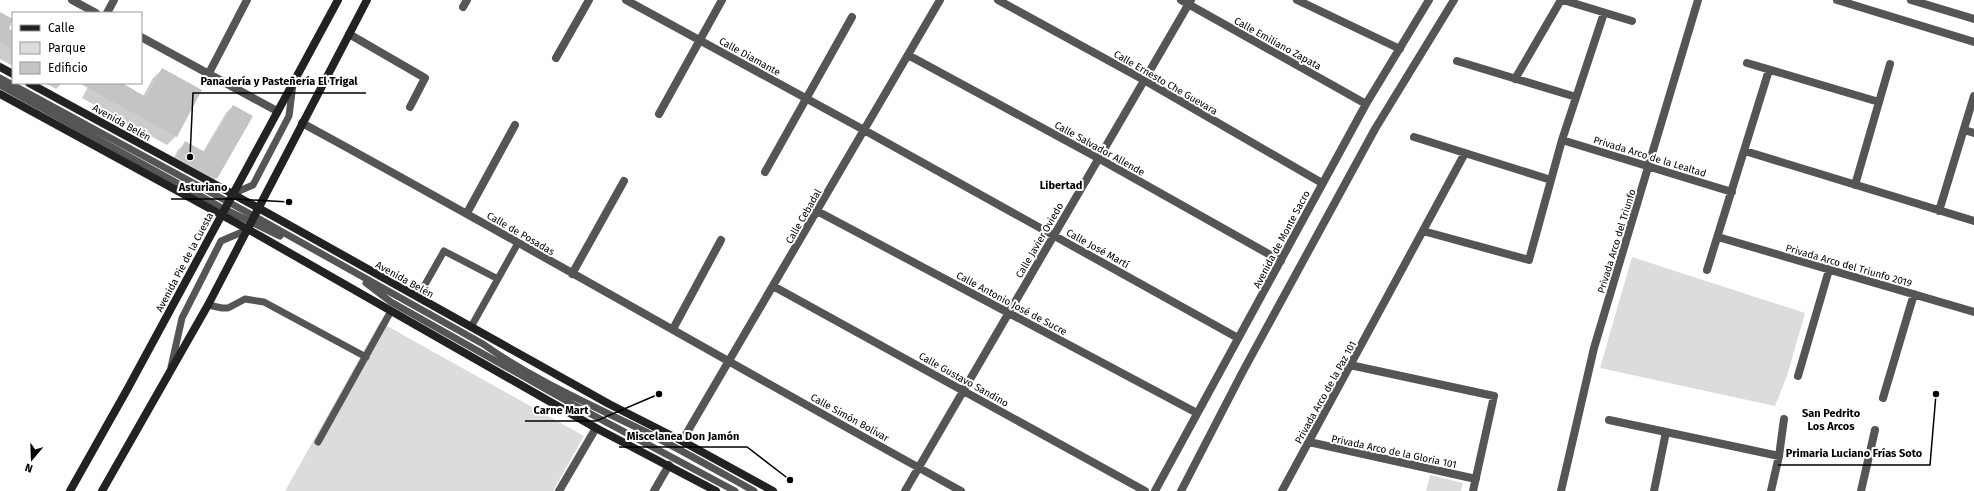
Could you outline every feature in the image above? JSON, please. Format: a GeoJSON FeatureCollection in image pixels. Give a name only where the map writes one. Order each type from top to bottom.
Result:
{"type":"FeatureCollection","features":[{"type":"Feature","properties":{"kind":"main road","name":"Avenida Pie de la Cuesta"},"geometry":{"type":"LineString","coordinates":[[70,491],[128,388],[338,0]]}},
{"type":"Feature","properties":{"kind":"main road"},"geometry":{"type":"LineString","coordinates":[[102,491],[208,305],[367,0]]}},
{"type":"Feature","properties":{"kind":"main road"},"geometry":{"type":"LineString","coordinates":[[0,67],[12,73]]}},
{"type":"Feature","properties":{"kind":"main road","name":"Avenida Belén"},"geometry":{"type":"LineString","coordinates":[[31,84],[258,208],[609,404],[682,441],[773,491]]}},
{"type":"Feature","properties":{"kind":"main road"},"geometry":{"type":"LineString","coordinates":[[0,94],[250,223],[391,311],[596,428],[716,491]]}},
{"type":"Feature","properties":{"kind":"street"},"geometry":{"type":"LineString","coordinates":[[72,0],[94,12]]}},
{"type":"Feature","properties":{"kind":"street"},"geometry":{"type":"LineString","coordinates":[[108,12],[114,0]]}},
{"type":"Feature","properties":{"kind":"street"},"geometry":{"type":"LineString","coordinates":[[209,73],[248,0]]}},
{"type":"Feature","properties":{"kind":"street"},"geometry":{"type":"LineString","coordinates":[[556,58],[588,0]]}},
{"type":"Feature","properties":{"kind":"street","name":"Calle Diamante"},"geometry":{"type":"LineString","coordinates":[[626,0],[864,130]]}},
{"type":"Feature","properties":{"kind":"street"},"geometry":{"type":"LineString","coordinates":[[659,114],[722,0]]}},
{"type":"Feature","properties":{"kind":"street","name":"Calle Cebadal"},"geometry":{"type":"LineString","coordinates":[[682,441],[940,0]]}},
{"type":"Feature","properties":{"kind":"street","name":"Calle Ernesto Che Guevara"},"geometry":{"type":"LineString","coordinates":[[998,0],[1144,80],[1322,183]]}},
{"type":"Feature","properties":{"kind":"street"},"geometry":{"type":"LineString","coordinates":[[1297,0],[1400,49]]}},
{"type":"Feature","properties":{"kind":"street","name":"Avenida de Monte Sacro"},"geometry":{"type":"LineString","coordinates":[[1155,491],[1366,104],[1429,0]]}},
{"type":"Feature","properties":{"kind":"street"},"geometry":{"type":"LineString","coordinates":[[1181,491],[1242,373],[1374,129],[1454,0]]}},
{"type":"Feature","properties":{"kind":"street"},"geometry":{"type":"LineString","coordinates":[[1515,79],[1562,0],[1632,21]]}},
{"type":"Feature","properties":{"kind":"street","name":"Privada Arco del Triunfo"},"geometry":{"type":"LineString","coordinates":[[1561,491],[1589,365],[1698,0]]}},
{"type":"Feature","properties":{"kind":"street"},"geometry":{"type":"LineString","coordinates":[[1836,0],[1974,42]]}},
{"type":"Feature","properties":{"kind":"street"},"geometry":{"type":"LineString","coordinates":[[1911,0],[1974,19]]}},
{"type":"Feature","properties":{"kind":"street","name":"Calle Javier Oviedo"},"geometry":{"type":"LineString","coordinates":[[905,491],[1144,80],[1187,1]]}},
{"type":"Feature","properties":{"kind":"street","name":"Calle Emiliano Zapata"},"geometry":{"type":"LineString","coordinates":[[1187,1],[1366,104]]}},
{"type":"Feature","properties":{"kind":"street"},"geometry":{"type":"LineString","coordinates":[[1423,231],[1529,260],[1562,140],[1604,13]]}},
{"type":"Feature","properties":{"kind":"street"},"geometry":{"type":"LineString","coordinates":[[765,172],[852,17]]}},
{"type":"Feature","properties":{"kind":"street"},"geometry":{"type":"LineString","coordinates":[[349,34],[425,78],[410,108]]}},
{"type":"Feature","properties":{"kind":"street"},"geometry":{"type":"LineString","coordinates":[[142,38],[277,111]]}},
{"type":"Feature","properties":{"kind":"street","name":"Calle Salvador Allende"},"geometry":{"type":"LineString","coordinates":[[908,55],[1098,158],[1281,261]]}},
{"type":"Feature","properties":{"kind":"street"},"geometry":{"type":"LineString","coordinates":[[1457,61],[1576,97]]}},
{"type":"Feature","properties":{"kind":"street"},"geometry":{"type":"LineString","coordinates":[[1748,63],[1879,102]]}},
{"type":"Feature","properties":{"kind":"street"},"geometry":{"type":"LineString","coordinates":[[1855,185],[1890,64]]}},
{"type":"Feature","properties":{"kind":"street"},"geometry":{"type":"LineString","coordinates":[[1707,270],[1769,70]]}},
{"type":"Feature","properties":{"kind":"street"},"geometry":{"type":"LineString","coordinates":[[1939,211],[1974,96]]}},
{"type":"Feature","properties":{"kind":"street","name":"Calle de Posadas"},"geometry":{"type":"LineString","coordinates":[[302,124],[467,213],[572,274],[729,360]]}},
{"type":"Feature","properties":{"kind":"street"},"geometry":{"type":"LineString","coordinates":[[467,213],[515,125]]}},
{"type":"Feature","properties":{"kind":"street","name":"Calle José Martí"},"geometry":{"type":"LineString","coordinates":[[864,130],[1238,338]]}},
{"type":"Feature","properties":{"kind":"street"},"geometry":{"type":"LineString","coordinates":[[1964,130],[1974,133]]}},
{"type":"Feature","properties":{"kind":"street"},"geometry":{"type":"LineString","coordinates":[[1414,137],[1551,180]]}},
{"type":"Feature","properties":{"kind":"street","name":"Privada Arco de la Lealtad"},"geometry":{"type":"LineString","coordinates":[[1562,140],[1649,165],[1732,192]]}},
{"type":"Feature","properties":{"kind":"street"},"geometry":{"type":"LineString","coordinates":[[1745,151],[1974,221]]}},
{"type":"Feature","properties":{"kind":"street","name":"Privada Arco de la Paz 101"},"geometry":{"type":"LineString","coordinates":[[1282,491],[1465,153]]}},
{"type":"Feature","properties":{"kind":"street"},"geometry":{"type":"LineString","coordinates":[[572,274],[624,181]]}},
{"type":"Feature","properties":{"kind":"street","name":"Calle Antonio José de Sucre"},"geometry":{"type":"LineString","coordinates":[[817,211],[1198,413]]}},
{"type":"Feature","properties":{"kind":"street","name":"Privada Arco del Triunfo 2019"},"geometry":{"type":"LineString","coordinates":[[1718,237],[1974,312]]}},
{"type":"Feature","properties":{"kind":"street"},"geometry":{"type":"LineString","coordinates":[[673,329],[720,240]]}},
{"type":"Feature","properties":{"kind":"street"},"geometry":{"type":"LineString","coordinates":[[1798,376],[1829,270]]}},
{"type":"Feature","properties":{"kind":"street","name":"Calle Gustavo Sandino"},"geometry":{"type":"LineString","coordinates":[[773,286],[964,390],[1144,491]]}},
{"type":"Feature","properties":{"kind":"street"},"geometry":{"type":"LineString","coordinates":[[1883,398],[1914,294]]}},
{"type":"Feature","properties":{"kind":"street","name":"Calle Simón Bolívar"},"geometry":{"type":"LineString","coordinates":[[729,360],[961,491]]}},
{"type":"Feature","properties":{"kind":"street"},"geometry":{"type":"LineString","coordinates":[[1350,365],[1494,396],[1473,491]]}},
{"type":"Feature","properties":{"kind":"street"},"geometry":{"type":"LineString","coordinates":[[1771,491],[1779,456],[1784,419]]}},
{"type":"Feature","properties":{"kind":"street"},"geometry":{"type":"LineString","coordinates":[[1609,420],[1779,456]]}},
{"type":"Feature","properties":{"kind":"street"},"geometry":{"type":"LineString","coordinates":[[559,491],[596,428]]}},
{"type":"Feature","properties":{"kind":"street"},"geometry":{"type":"LineString","coordinates":[[1861,491],[1876,430]]}},
{"type":"Feature","properties":{"kind":"street"},"geometry":{"type":"LineString","coordinates":[[1654,491],[1666,432]]}},
{"type":"Feature","properties":{"kind":"street","name":"Privada Arco de la Gloria 101"},"geometry":{"type":"LineString","coordinates":[[1308,442],[1476,479]]}},
{"type":"Feature","properties":{"kind":"street"},"geometry":{"type":"LineString","coordinates":[[654,491],[669,465]]}},
{"type":"Feature","properties":{"kind":"lane"},"geometry":{"type":"LineString","coordinates":[[0,78],[224,209]]}},
{"type":"Feature","properties":{"kind":"lane"},"geometry":{"type":"LineString","coordinates":[[232,194],[253,185],[289,116],[294,80]]}},
{"type":"Feature","properties":{"kind":"lane"},"geometry":{"type":"LineString","coordinates":[[0,85],[224,209],[483,344],[510,363],[754,491]]}},
{"type":"Feature","properties":{"kind":"lane"},"geometry":{"type":"LineString","coordinates":[[170,373],[182,318],[221,241],[250,223]]}},
{"type":"Feature","properties":{"kind":"lane"},"geometry":{"type":"LineString","coordinates":[[250,223],[274,233],[368,284],[391,302],[567,401],[734,491]]}},
{"type":"Feature","properties":{"kind":"lane"},"geometry":{"type":"LineString","coordinates":[[471,327],[518,243]]}},
{"type":"Feature","properties":{"kind":"lane"},"geometry":{"type":"LineString","coordinates":[[418,297],[444,251],[498,279]]}},
{"type":"Feature","properties":{"kind":"lane"},"geometry":{"type":"LineString","coordinates":[[208,305],[228,308],[245,299],[264,302],[366,357]]}},
{"type":"Feature","properties":{"kind":"lane"},"geometry":{"type":"LineString","coordinates":[[318,442],[391,311]]}},
{"type":"Feature","properties":{"kind":"green space"},"geometry":{"type":"Polygon","coordinates":[[[1632,257],[1805,313],[1787,376],[1775,406],[1600,368],[1632,257]]]}},
{"type":"Feature","properties":{"kind":"green space"},"geometry":{"type":"Polygon","coordinates":[[[380,322],[584,436],[553,491],[285,491],[380,322]]]}},
{"type":"Feature","properties":{"kind":"green space"},"geometry":{"type":"Polygon","coordinates":[[[1430,475],[1463,483],[1461,491],[1426,491],[1430,475]]]}},
{"type":"Feature","properties":{"kind":"building"},"geometry":{"type":"Polygon","coordinates":[[[0,12],[12,18],[9,29],[12,30],[12,49],[1,43],[0,45],[0,12]]]}},
{"type":"Feature","properties":{"kind":"building"},"geometry":{"type":"Polygon","coordinates":[[[162,68],[202,90],[177,137],[81,84],[124,84],[146,97],[162,68]]]}},
{"type":"Feature","properties":{"kind":"building"},"geometry":{"type":"Polygon","coordinates":[[[233,105],[253,116],[217,179],[177,157],[185,141],[205,152],[233,105]]]}},
{"type":"Feature","properties":{"kind":"place","name":"Panadería y Pasteñería El Trigal"},"geometry":{"type":"Point","coordinates":[190,157]}},
{"type":"Feature","properties":{"kind":"place","name":"Asturiano"},"geometry":{"type":"Point","coordinates":[289,202]}},
{"type":"Feature","properties":{"kind":"place","name":"Carne Mart"},"geometry":{"type":"Point","coordinates":[659,394]}},
{"type":"Feature","properties":{"kind":"place","name":"Primaria Luciano Frías Soto"},"geometry":{"type":"Point","coordinates":[1936,394]}},
{"type":"Feature","properties":{"kind":"place","name":"Miscelanea Don Jamón"},"geometry":{"type":"Point","coordinates":[790,480]}},
{"type":"Feature","properties":{"kind":"district","name":"Libertad"},"geometry":{"type":"Point","coordinates":[1061,185]}},
{"type":"Feature","properties":{"kind":"district","name":"San Pedrito Los Arcos"},"geometry":{"type":"Point","coordinates":[1831,419]}}]}
